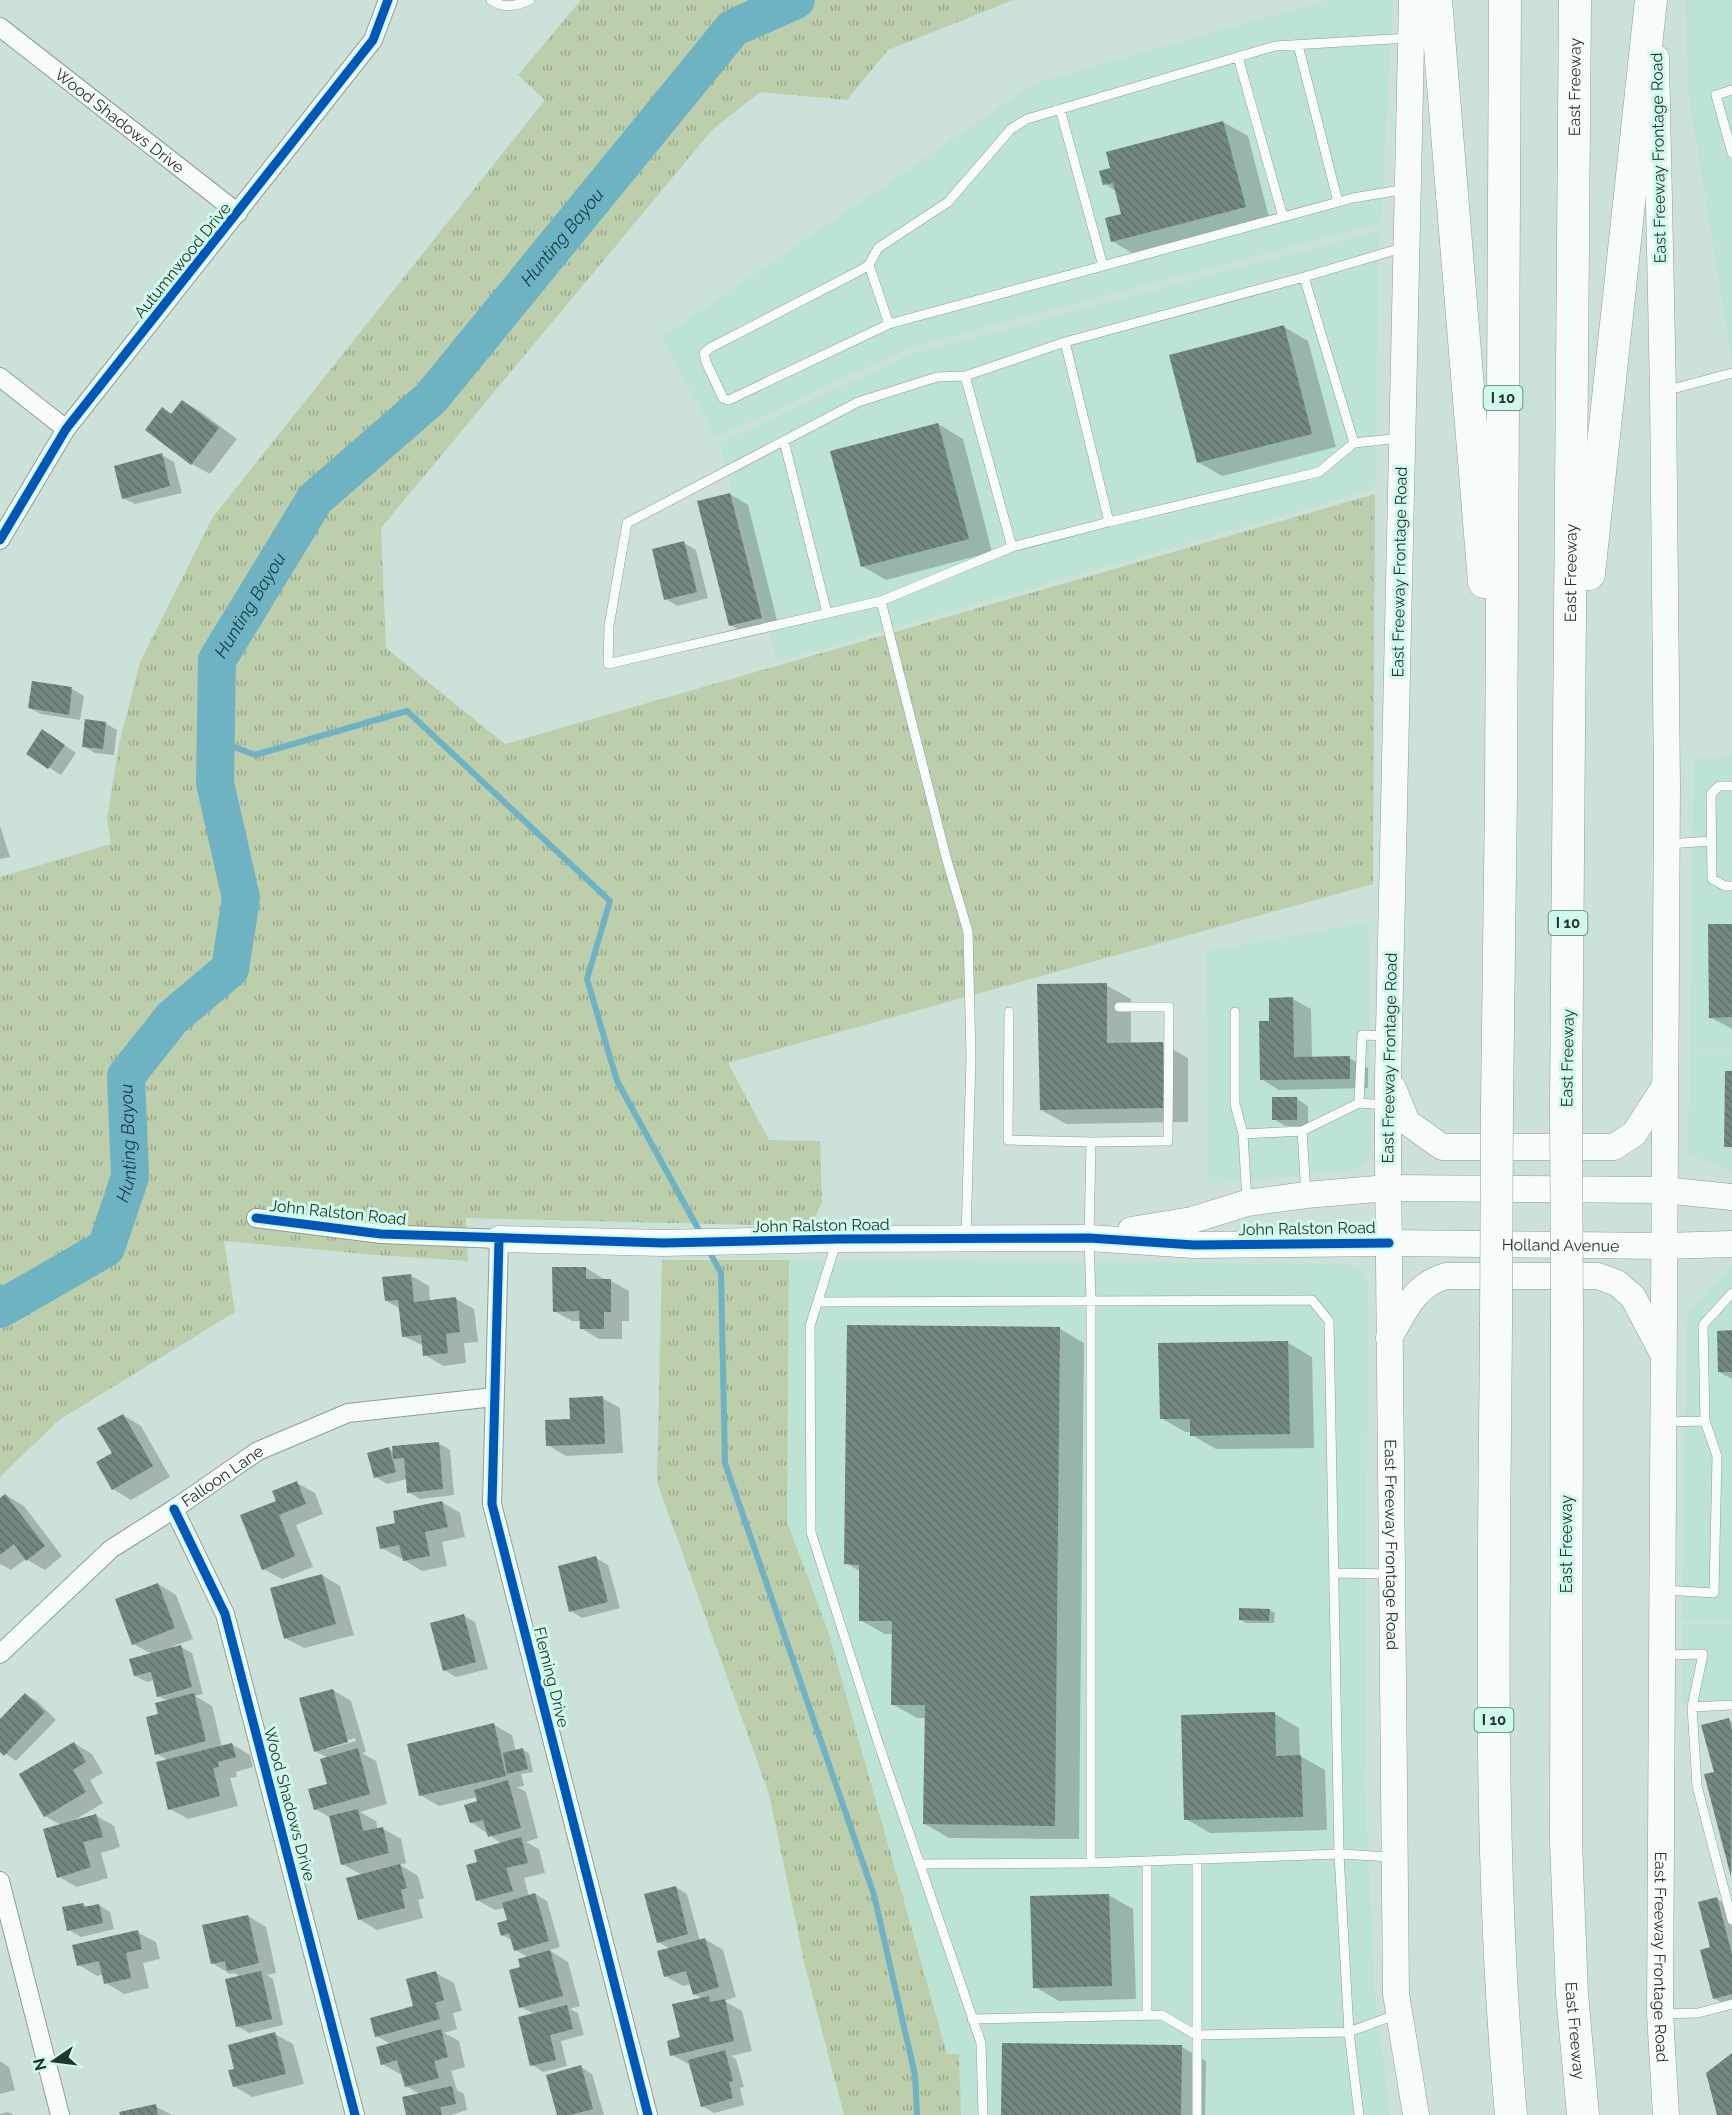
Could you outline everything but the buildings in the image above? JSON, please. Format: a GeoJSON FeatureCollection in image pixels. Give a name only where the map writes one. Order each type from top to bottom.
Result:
{"type":"FeatureCollection","features":[{"type":"Feature","properties":{"kind":"highway"},"geometry":{"type":"LineString","coordinates":[[1436,0],[1501,795]]}},
{"type":"Feature","properties":{"kind":"highway","name":"I 10"},"geometry":{"type":"LineString","coordinates":[[1505,0],[1497,1105],[1495,1793],[1499,1933],[1511,2115]]}},
{"type":"Feature","properties":{"kind":"highway","name":"East Freeway"},"geometry":{"type":"LineString","coordinates":[[1575,0],[1566,1105],[1566,1842],[1572,1994],[1583,2115]]}},
{"type":"Feature","properties":{"kind":"highway"},"geometry":{"type":"LineString","coordinates":[[1570,742],[1653,0]]}},
{"type":"Feature","properties":{"kind":"main road","name":"East Freeway Frontage Road"},"geometry":{"type":"LineString","coordinates":[[1412,0],[1388,1077],[1394,1105],[1388,1188],[1388,1340],[1396,1994],[1416,2115]]}},
{"type":"Feature","properties":{"kind":"main road","name":"East Freeway Frontage Road"},"geometry":{"type":"LineString","coordinates":[[1653,0],[1663,392],[1667,784],[1660,2014],[1666,2115]]}},
{"type":"Feature","properties":{"kind":"main road"},"geometry":{"type":"LineString","coordinates":[[1394,1105],[1407,1122],[1442,1148],[1614,1147],[1634,1134],[1665,1086]]}},
{"type":"Feature","properties":{"kind":"main road","name":"John Ralston Road"},"geometry":{"type":"LineString","coordinates":[[1089,1238],[1192,1220],[1247,1203],[1388,1188],[1664,1190]]}},
{"type":"Feature","properties":{"kind":"main road"},"geometry":{"type":"LineString","coordinates":[[1664,1190],[1732,1197]]}},
{"type":"Feature","properties":{"kind":"main road","name":"John Ralston Road"},"geometry":{"type":"LineString","coordinates":[[499,1239],[663,1243],[837,1239],[1089,1238],[1194,1245],[1389,1243]]}},
{"type":"Feature","properties":{"kind":"main road","name":"Holland Avenue"},"geometry":{"type":"LineString","coordinates":[[1389,1243],[1664,1246],[1732,1244]]}},
{"type":"Feature","properties":{"kind":"main road"},"geometry":{"type":"LineString","coordinates":[[1388,1340],[1412,1298],[1423,1286],[1435,1279],[1446,1276],[1598,1276],[1617,1282],[1633,1297],[1663,1353]]}},
{"type":"Feature","properties":{"kind":"street","name":"Autumnwood Drive"},"geometry":{"type":"LineString","coordinates":[[0,540],[66,429],[373,40],[388,0]]}},
{"type":"Feature","properties":{"kind":"street","name":"Wood Shadows Drive"},"geometry":{"type":"LineString","coordinates":[[0,27],[238,213]]}},
{"type":"Feature","properties":{"kind":"street"},"geometry":{"type":"LineString","coordinates":[[0,377],[66,429]]}},
{"type":"Feature","properties":{"kind":"street","name":"John Ralston Road"},"geometry":{"type":"LineString","coordinates":[[256,1218],[381,1234],[499,1239]]}},
{"type":"Feature","properties":{"kind":"street","name":"Fleming Drive"},"geometry":{"type":"LineString","coordinates":[[499,1239],[492,1504],[648,2115]]}},
{"type":"Feature","properties":{"kind":"street","name":"Falloon Lane"},"geometry":{"type":"LineString","coordinates":[[0,1654],[111,1549],[258,1451],[348,1413],[494,1397]]}},
{"type":"Feature","properties":{"kind":"street","name":"Wood Shadows Drive"},"geometry":{"type":"LineString","coordinates":[[174,1509],[225,1614],[355,2115]]}},
{"type":"Feature","properties":{"kind":"street"},"geometry":{"type":"LineString","coordinates":[[0,1881],[60,2115]]}},
{"type":"Feature","properties":{"kind":"lane"},"geometry":{"type":"LineString","coordinates":[[491,0],[497,4],[516,6],[530,0]]}},
{"type":"Feature","properties":{"kind":"lane"},"geometry":{"type":"LineString","coordinates":[[1408,189],[1338,202],[1283,216],[890,324],[729,400],[723,398],[706,362],[704,353],[710,348],[868,265],[878,248],[948,202],[1011,129],[1027,119],[1275,46],[1411,37]]}},
{"type":"Feature","properties":{"kind":"lane"},"geometry":{"type":"LineString","coordinates":[[1298,45],[1338,202]]}},
{"type":"Feature","properties":{"kind":"lane"},"geometry":{"type":"LineString","coordinates":[[1238,57],[1283,216]]}},
{"type":"Feature","properties":{"kind":"lane"},"geometry":{"type":"LineString","coordinates":[[1732,90],[1716,95],[1732,153]]}},
{"type":"Feature","properties":{"kind":"lane"},"geometry":{"type":"LineString","coordinates":[[1060,109],[1103,266]]}},
{"type":"Feature","properties":{"kind":"lane"},"geometry":{"type":"LineString","coordinates":[[1402,438],[1354,443],[1319,472],[1012,547],[881,601],[608,664],[609,626],[627,523],[858,402],[937,377],[965,376],[1065,342],[1406,247]]}},
{"type":"Feature","properties":{"kind":"lane"},"geometry":{"type":"LineString","coordinates":[[868,265],[890,324]]}},
{"type":"Feature","properties":{"kind":"lane"},"geometry":{"type":"LineString","coordinates":[[1304,277],[1354,443]]}},
{"type":"Feature","properties":{"kind":"lane"},"geometry":{"type":"LineString","coordinates":[[1065,342],[1109,522]]}},
{"type":"Feature","properties":{"kind":"lane"},"geometry":{"type":"LineString","coordinates":[[1663,392],[1732,373]]}},
{"type":"Feature","properties":{"kind":"lane"},"geometry":{"type":"LineString","coordinates":[[965,376],[1012,547]]}},
{"type":"Feature","properties":{"kind":"lane"},"geometry":{"type":"LineString","coordinates":[[784,441],[827,613]]}},
{"type":"Feature","properties":{"kind":"lane"},"geometry":{"type":"LineString","coordinates":[[881,601],[946,857],[968,932],[971,1057],[966,1239]]}},
{"type":"Feature","properties":{"kind":"lane"},"geometry":{"type":"LineString","coordinates":[[1732,786],[1719,786],[1711,794],[1712,879],[1725,886],[1732,886]]}},
{"type":"Feature","properties":{"kind":"lane"},"geometry":{"type":"LineString","coordinates":[[1666,844],[1711,841]]}},
{"type":"Feature","properties":{"kind":"lane"},"geometry":{"type":"LineString","coordinates":[[1010,1012],[1008,1140],[1168,1142],[1169,1007],[1119,1007]]}},
{"type":"Feature","properties":{"kind":"lane"},"geometry":{"type":"LineString","coordinates":[[1235,1012],[1235,1104],[1244,1134],[1247,1203]]}},
{"type":"Feature","properties":{"kind":"lane"},"geometry":{"type":"LineString","coordinates":[[1359,1103],[1362,1035],[1389,1036]]}},
{"type":"Feature","properties":{"kind":"lane"},"geometry":{"type":"LineString","coordinates":[[1244,1134],[1302,1131],[1359,1103],[1394,1105]]}},
{"type":"Feature","properties":{"kind":"lane"},"geometry":{"type":"LineString","coordinates":[[1302,1131],[1306,1195]]}},
{"type":"Feature","properties":{"kind":"lane"},"geometry":{"type":"LineString","coordinates":[[1091,1142],[1089,1238],[1091,1863]]}},
{"type":"Feature","properties":{"kind":"lane"},"geometry":{"type":"LineString","coordinates":[[837,1239],[810,1326],[811,1532],[919,1864],[981,2043],[983,2115]]}},
{"type":"Feature","properties":{"kind":"lane"},"geometry":{"type":"LineString","coordinates":[[1663,1590],[1714,1593],[1717,1456],[1705,1422],[1703,1325],[1732,1293]]}},
{"type":"Feature","properties":{"kind":"lane"},"geometry":{"type":"LineString","coordinates":[[818,1302],[1312,1300],[1329,1321],[1339,1854],[1349,2032],[1359,2115]]}},
{"type":"Feature","properties":{"kind":"lane"},"geometry":{"type":"LineString","coordinates":[[1664,1422],[1705,1422]]}},
{"type":"Feature","properties":{"kind":"lane"},"geometry":{"type":"LineString","coordinates":[[1334,1573],[1391,1574]]}},
{"type":"Feature","properties":{"kind":"lane"},"geometry":{"type":"LineString","coordinates":[[1662,1655],[1703,1654],[1692,1707],[1697,1786],[1732,1920]]}},
{"type":"Feature","properties":{"kind":"lane"},"geometry":{"type":"LineString","coordinates":[[1692,1707],[1732,1705]]}},
{"type":"Feature","properties":{"kind":"lane"},"geometry":{"type":"LineString","coordinates":[[919,1864],[1091,1863],[1339,1854],[1395,1857]]}},
{"type":"Feature","properties":{"kind":"lane"},"geometry":{"type":"LineString","coordinates":[[1197,1859],[1197,2115]]}},
{"type":"Feature","properties":{"kind":"lane"},"geometry":{"type":"LineString","coordinates":[[1147,1861],[1147,2015]]}},
{"type":"Feature","properties":{"kind":"lane"},"geometry":{"type":"LineString","coordinates":[[1660,2014],[1698,2013],[1732,2004]]}},
{"type":"Feature","properties":{"kind":"lane"},"geometry":{"type":"LineString","coordinates":[[972,2019],[1162,2015],[1196,2035],[1349,2032],[1399,2013]]}},
{"type":"Feature","properties":{"kind":"shaded area"},"geometry":{"type":"Polygon","coordinates":[[[1328,0],[1393,0],[1381,223],[911,347],[715,438],[662,337],[1035,83],[1328,0]]]}},
{"type":"Feature","properties":{"kind":"shaded area"},"geometry":{"type":"Polygon","coordinates":[[[1685,0],[1732,0],[1732,361],[1688,91],[1685,0]]]}},
{"type":"Feature","properties":{"kind":"shaded area"},"geometry":{"type":"Polygon","coordinates":[[[1379,231],[1375,489],[777,662],[719,443],[911,354],[1379,231]]]}},
{"type":"Feature","properties":{"kind":"shaded area"},"geometry":{"type":"Polygon","coordinates":[[[1732,757],[1732,1054],[1690,1054],[1694,758],[1732,757]]]}},
{"type":"Feature","properties":{"kind":"shaded area"},"geometry":{"type":"Polygon","coordinates":[[[1369,922],[1371,1157],[1361,1167],[1345,1172],[1209,1184],[1206,951],[1369,922]]]}},
{"type":"Feature","properties":{"kind":"shaded area"},"geometry":{"type":"Polygon","coordinates":[[[1690,1055],[1732,1055],[1732,1172],[1688,1154],[1690,1055]]]}},
{"type":"Feature","properties":{"kind":"shaded area"},"geometry":{"type":"Polygon","coordinates":[[[789,1260],[1346,1264],[1359,1269],[1368,1284],[1365,1791],[1375,1995],[1390,2115],[961,2115],[959,2055],[947,2054],[828,1631],[787,1522],[789,1260]]]}},
{"type":"Feature","properties":{"kind":"shaded area"},"geometry":{"type":"Polygon","coordinates":[[[1732,1267],[1732,1622],[1682,1621],[1687,1316],[1710,1287],[1732,1267]]]}},
{"type":"Feature","properties":{"kind":"shaded area"},"geometry":{"type":"Polygon","coordinates":[[[1682,1624],[1732,1624],[1732,1701],[1682,1705],[1682,1624]]]}},
{"type":"Feature","properties":{"kind":"green space"},"geometry":{"type":"Polygon","coordinates":[[[581,0],[1013,0],[888,50],[847,100],[760,92],[712,130],[381,528],[386,648],[505,744],[1375,494],[1373,884],[728,1063],[769,1140],[820,1141],[822,1202],[814,1220],[794,1226],[466,1218],[468,1261],[224,1241],[235,1312],[59,1420],[0,1477],[0,877],[111,844],[107,819],[119,744],[140,662],[213,517],[545,100],[518,75],[581,0]]]}},
{"type":"Feature","properties":{"kind":"green space"},"geometry":{"type":"Polygon","coordinates":[[[662,1260],[789,1260],[787,1522],[828,1631],[947,2054],[959,2054],[961,2115],[844,2115],[805,1966],[769,1794],[657,1482],[662,1260]]]}},
{"type":"Feature","properties":{"kind":"waterway","name":"Hunting Bayou"},"geometry":{"type":"LineString","coordinates":[[0,1309],[106,1248],[130,1177],[126,1076],[172,1018],[230,969],[241,898],[215,783],[217,660],[315,499],[431,398],[733,28],[796,0]]}},
{"type":"Feature","properties":{"kind":"waterway"},"geometry":{"type":"LineString","coordinates":[[214,739],[255,755],[407,711],[610,901],[587,979],[617,1081],[701,1234]]}},
{"type":"Feature","properties":{"kind":"waterway"},"geometry":{"type":"LineString","coordinates":[[708,1249],[721,1273],[725,1463],[874,1895],[915,2075],[917,2115]]}},
{"type":"Feature","properties":{"kind":"waterway"},"geometry":{"type":"LineString","coordinates":[[0,1287],[2,1291],[16,1300]]}},
{"type":"Feature","properties":{"kind":"cycle path"},"geometry":{"type":"LineString","coordinates":[[0,540],[66,429],[373,40],[388,0]]}},
{"type":"Feature","properties":{"kind":"cycle path"},"geometry":{"type":"LineString","coordinates":[[256,1218],[381,1234],[663,1243],[837,1239],[1089,1238],[1194,1245],[1389,1243]]}},
{"type":"Feature","properties":{"kind":"cycle path"},"geometry":{"type":"LineString","coordinates":[[499,1239],[492,1504],[648,2115]]}},
{"type":"Feature","properties":{"kind":"cycle path"},"geometry":{"type":"LineString","coordinates":[[174,1509],[225,1614],[355,2115]]}}]}
